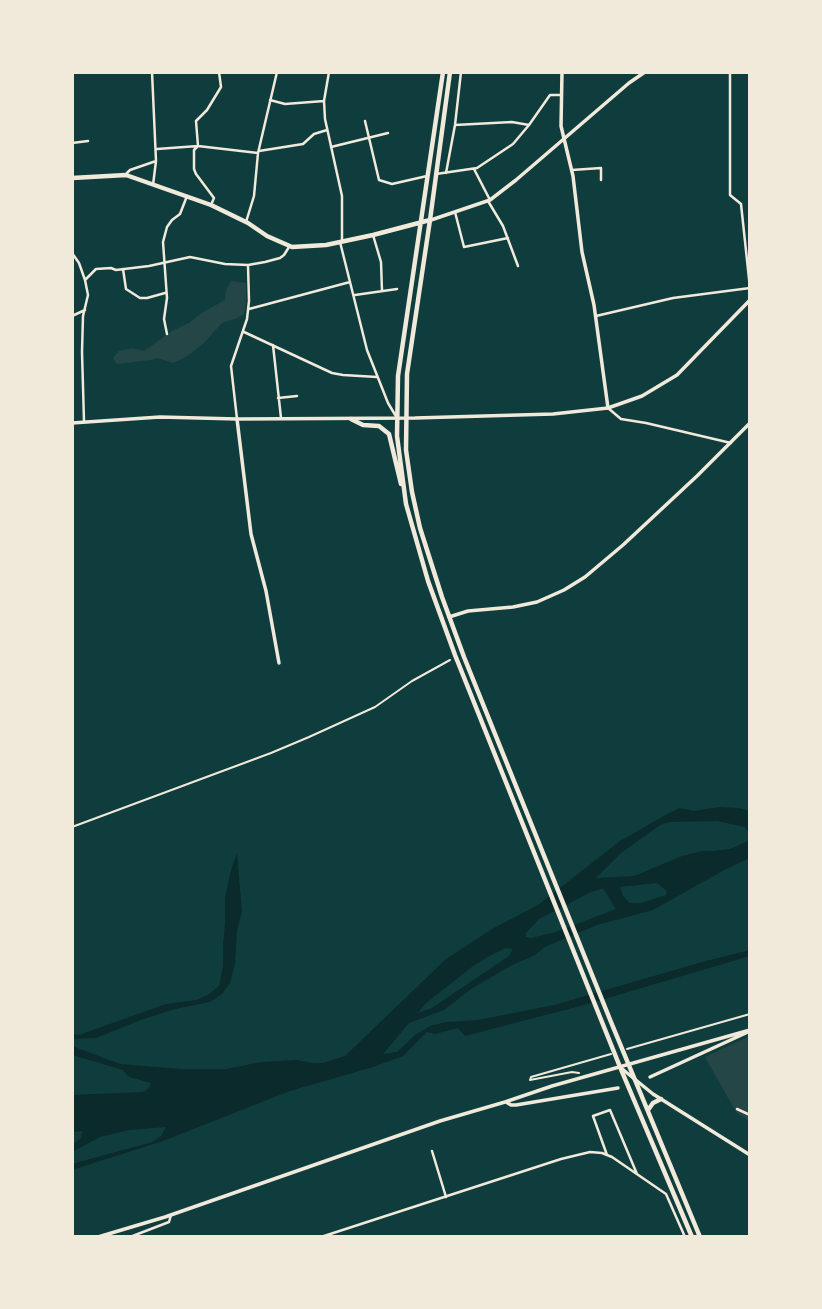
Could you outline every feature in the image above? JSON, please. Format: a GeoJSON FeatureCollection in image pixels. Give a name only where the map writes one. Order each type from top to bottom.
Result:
{"type":"FeatureCollection","features":[{"type":"Feature","properties":{"kind":"main road"},"geometry":{"type":"LineString","coordinates":[[404,495],[397,436],[400,357],[443,72]]}},
{"type":"Feature","properties":{"kind":"main road"},"geometry":{"type":"LineString","coordinates":[[450,72],[407,374],[406,450],[412,492],[420,528],[464,657],[700,1237]]}},
{"type":"Feature","properties":{"kind":"main road"},"geometry":{"type":"LineString","coordinates":[[562,72],[561,126],[578,204],[582,252],[596,316],[608,408]]}},
{"type":"Feature","properties":{"kind":"main road"},"geometry":{"type":"LineString","coordinates":[[72,178],[126,175],[211,205],[289,246],[304,248],[341,242],[421,223],[489,200],[645,72]]}},
{"type":"Feature","properties":{"kind":"main road"},"geometry":{"type":"LineString","coordinates":[[72,423],[160,417],[351,419],[553,414],[608,408],[642,397],[677,375],[750,300]]}},
{"type":"Feature","properties":{"kind":"main road"},"geometry":{"type":"LineString","coordinates":[[237,419],[251,534],[266,591],[279,663]]}},
{"type":"Feature","properties":{"kind":"main road"},"geometry":{"type":"LineString","coordinates":[[351,419],[363,425],[379,426],[390,433],[416,544],[454,659],[616,1058],[692,1237]]}},
{"type":"Feature","properties":{"kind":"main road"},"geometry":{"type":"LineString","coordinates":[[442,620],[468,611],[537,602],[585,577],[623,545],[750,424]]}},
{"type":"Feature","properties":{"kind":"main road"},"geometry":{"type":"LineString","coordinates":[[98,1237],[171,1215],[440,1121],[750,1030]]}},
{"type":"Feature","properties":{"kind":"main road"},"geometry":{"type":"LineString","coordinates":[[650,1077],[750,1030]]}},
{"type":"Feature","properties":{"kind":"main road"},"geometry":{"type":"LineString","coordinates":[[620,1067],[661,1099],[750,1155]]}},
{"type":"Feature","properties":{"kind":"main road"},"geometry":{"type":"LineString","coordinates":[[505,1102],[516,1105],[618,1088]]}},
{"type":"Feature","properties":{"kind":"main road"},"geometry":{"type":"LineString","coordinates":[[648,1110],[653,1103],[661,1099]]}},
{"type":"Feature","properties":{"kind":"street"},"geometry":{"type":"LineString","coordinates":[[152,72],[156,161],[153,184]]}},
{"type":"Feature","properties":{"kind":"street"},"geometry":{"type":"LineString","coordinates":[[211,205],[214,198],[194,169],[194,150],[198,146],[196,121],[207,110],[221,87],[219,72]]}},
{"type":"Feature","properties":{"kind":"street"},"geometry":{"type":"LineString","coordinates":[[246,222],[254,196],[258,152],[276,72]]}},
{"type":"Feature","properties":{"kind":"street"},"geometry":{"type":"LineString","coordinates":[[329,72],[324,101],[325,119],[342,196],[341,242],[367,350],[397,418]]}},
{"type":"Feature","properties":{"kind":"street"},"geometry":{"type":"LineString","coordinates":[[446,173],[461,72]]}},
{"type":"Feature","properties":{"kind":"street"},"geometry":{"type":"LineString","coordinates":[[596,316],[673,298],[750,288],[741,204],[730,195],[730,72]]}},
{"type":"Feature","properties":{"kind":"street"},"geometry":{"type":"LineString","coordinates":[[436,174],[474,169],[513,144],[530,125],[550,95],[561,95]]}},
{"type":"Feature","properties":{"kind":"street"},"geometry":{"type":"LineString","coordinates":[[270,100],[285,104],[324,101]]}},
{"type":"Feature","properties":{"kind":"street"},"geometry":{"type":"LineString","coordinates":[[365,121],[379,180],[392,184],[427,176]]}},
{"type":"Feature","properties":{"kind":"street"},"geometry":{"type":"LineString","coordinates":[[454,125],[512,122],[530,125]]}},
{"type":"Feature","properties":{"kind":"street"},"geometry":{"type":"LineString","coordinates":[[155,150],[198,146],[258,152],[303,144],[314,134],[327,130]]}},
{"type":"Feature","properties":{"kind":"street"},"geometry":{"type":"LineString","coordinates":[[331,147],[388,133]]}},
{"type":"Feature","properties":{"kind":"street"},"geometry":{"type":"LineString","coordinates":[[72,143],[88,141]]}},
{"type":"Feature","properties":{"kind":"street"},"geometry":{"type":"LineString","coordinates":[[126,175],[130,170],[156,161]]}},
{"type":"Feature","properties":{"kind":"street"},"geometry":{"type":"LineString","coordinates":[[572,170],[601,168],[601,180]]}},
{"type":"Feature","properties":{"kind":"street"},"geometry":{"type":"LineString","coordinates":[[474,169],[503,226],[518,266]]}},
{"type":"Feature","properties":{"kind":"street"},"geometry":{"type":"LineString","coordinates":[[167,334],[164,319],[166,293],[163,242],[167,227],[180,214],[187,196]]}},
{"type":"Feature","properties":{"kind":"street"},"geometry":{"type":"LineString","coordinates":[[454,212],[464,247],[508,238]]}},
{"type":"Feature","properties":{"kind":"street"},"geometry":{"type":"LineString","coordinates":[[373,235],[381,262],[382,291]]}},
{"type":"Feature","properties":{"kind":"street"},"geometry":{"type":"LineString","coordinates":[[85,280],[96,270],[149,266],[190,257],[225,264],[248,265],[280,258],[289,246]]}},
{"type":"Feature","properties":{"kind":"street"},"geometry":{"type":"LineString","coordinates":[[72,253],[79,263],[88,295],[82,352],[84,421]]}},
{"type":"Feature","properties":{"kind":"street"},"geometry":{"type":"LineString","coordinates":[[237,419],[232,361],[244,331],[248,309],[248,265]]}},
{"type":"Feature","properties":{"kind":"street"},"geometry":{"type":"LineString","coordinates":[[123,269],[125,289],[140,298],[147,299],[166,293]]}},
{"type":"Feature","properties":{"kind":"street"},"geometry":{"type":"LineString","coordinates":[[248,309],[350,282]]}},
{"type":"Feature","properties":{"kind":"street"},"geometry":{"type":"LineString","coordinates":[[353,295],[397,289]]}},
{"type":"Feature","properties":{"kind":"street"},"geometry":{"type":"LineString","coordinates":[[72,316],[85,310]]}},
{"type":"Feature","properties":{"kind":"street"},"geometry":{"type":"LineString","coordinates":[[244,331],[332,373],[377,377]]}},
{"type":"Feature","properties":{"kind":"street"},"geometry":{"type":"LineString","coordinates":[[273,345],[281,419]]}},
{"type":"Feature","properties":{"kind":"street"},"geometry":{"type":"LineString","coordinates":[[278,398],[298,396]]}},
{"type":"Feature","properties":{"kind":"street"},"geometry":{"type":"LineString","coordinates":[[608,408],[621,419],[731,443]]}},
{"type":"Feature","properties":{"kind":"street"},"geometry":{"type":"LineString","coordinates":[[737,1109],[750,1115]]}},
{"type":"Feature","properties":{"kind":"street"},"geometry":{"type":"LineString","coordinates":[[607,1155],[593,1116],[610,1110],[636,1174]]}},
{"type":"Feature","properties":{"kind":"street"},"geometry":{"type":"LineString","coordinates":[[432,1151],[446,1197]]}},
{"type":"Feature","properties":{"kind":"street"},"geometry":{"type":"LineString","coordinates":[[321,1237],[579,1153],[590,1152],[607,1155],[666,1194],[685,1237]]}},
{"type":"Feature","properties":{"kind":"street"},"geometry":{"type":"LineString","coordinates":[[130,1237],[169,1222],[171,1215]]}},
{"type":"Feature","properties":{"kind":"path"},"geometry":{"type":"LineString","coordinates":[[72,827],[309,737],[375,707],[412,681],[454,659]]}},
{"type":"Feature","properties":{"kind":"shaded area"},"geometry":{"type":"Polygon","coordinates":[[[231,281],[246,283],[244,314],[222,323],[204,343],[186,357],[173,363],[157,358],[117,364],[113,358],[119,351],[132,348],[144,351],[225,300],[231,281]]]}},
{"type":"Feature","properties":{"kind":"shaded area"},"geometry":{"type":"Polygon","coordinates":[[[720,807],[750,811],[750,858],[653,910],[597,925],[545,947],[471,989],[444,1010],[409,1023],[383,1054],[397,1052],[415,1035],[430,1026],[554,1005],[750,950],[750,956],[584,1005],[465,1036],[458,1028],[435,1034],[427,1032],[403,1056],[290,1091],[163,1141],[72,1170],[72,1164],[152,1142],[161,1136],[166,1127],[129,1130],[100,1137],[72,1152],[72,1145],[80,1139],[83,1131],[72,1132],[72,1095],[143,1092],[151,1083],[129,1077],[123,1070],[72,1055],[72,1046],[120,1064],[181,1069],[226,1069],[261,1062],[297,1060],[323,1063],[345,1056],[446,959],[492,929],[538,905],[620,841],[680,808],[693,811],[720,807]],[[717,821],[670,822],[660,825],[621,853],[596,878],[634,876],[682,856],[730,849],[748,841],[749,833],[745,827],[717,821]],[[657,883],[620,887],[623,896],[630,903],[641,903],[666,895],[667,891],[657,883]],[[603,888],[539,919],[526,933],[526,937],[556,932],[616,909],[603,888]],[[506,948],[491,955],[425,1004],[418,1013],[432,1008],[509,956],[513,949],[506,948]]]}},
{"type":"Feature","properties":{"kind":"shaded area"},"geometry":{"type":"Polygon","coordinates":[[[237,853],[242,912],[237,930],[235,964],[230,983],[222,994],[210,1002],[175,1009],[96,1038],[72,1039],[72,1034],[79,1035],[166,1004],[196,1000],[219,986],[223,966],[225,897],[237,853]]]}},
{"type":"Feature","properties":{"kind":"shaded area"},"geometry":{"type":"Polygon","coordinates":[[[750,1036],[750,1122],[736,1112],[705,1057],[750,1036]]]}}]}
